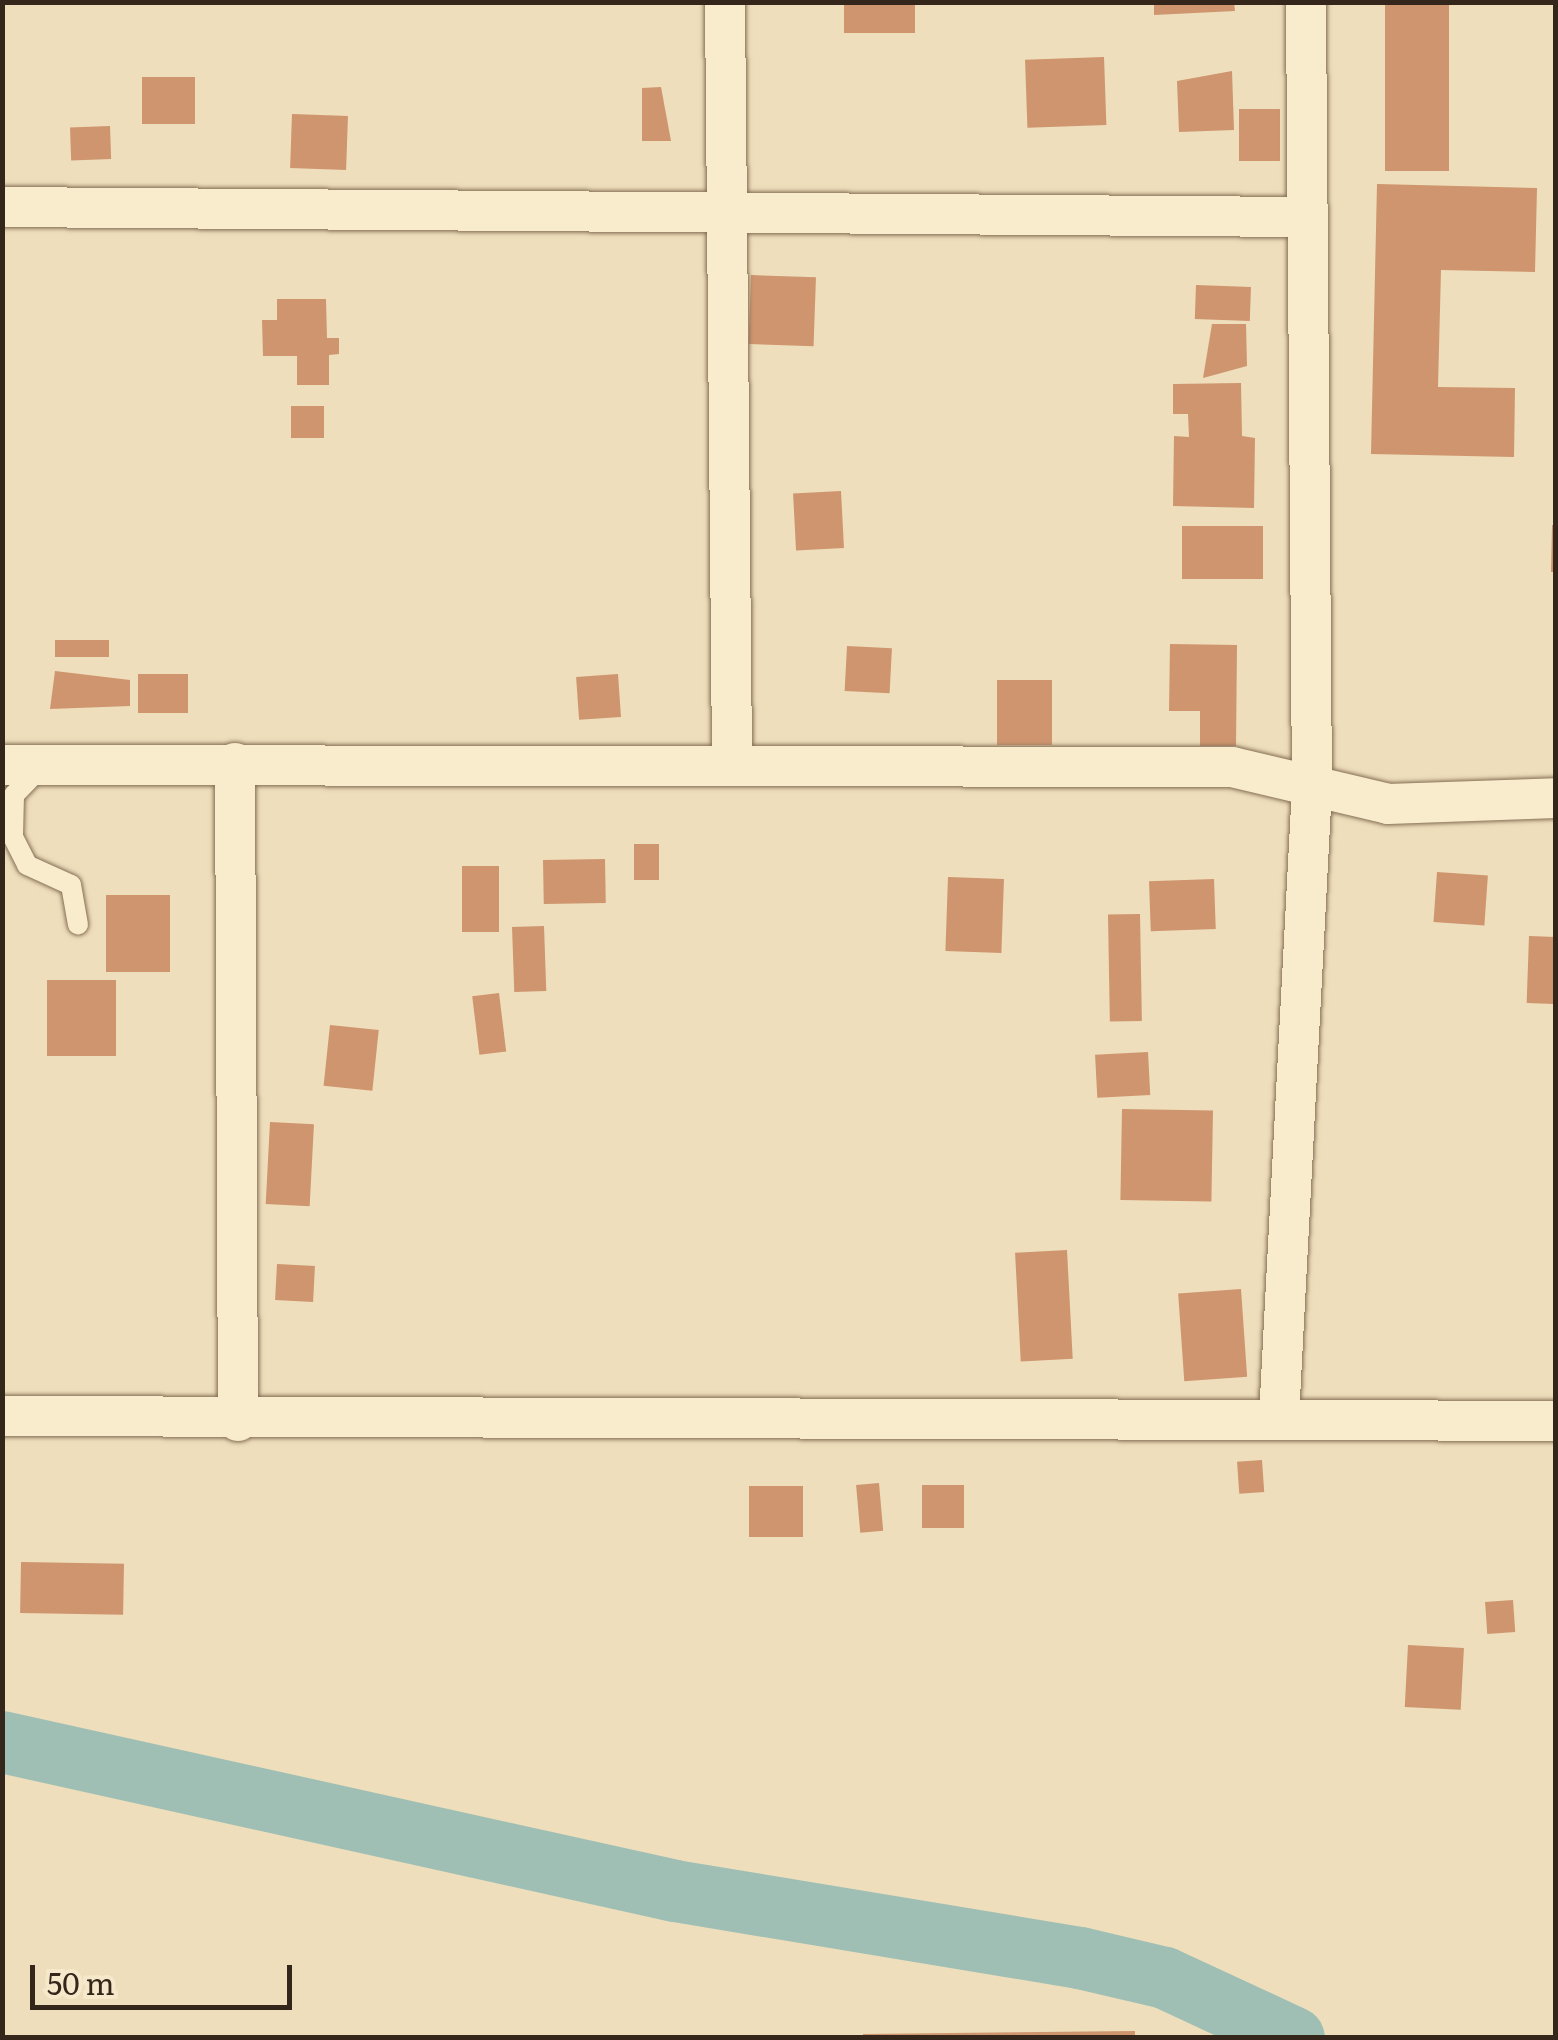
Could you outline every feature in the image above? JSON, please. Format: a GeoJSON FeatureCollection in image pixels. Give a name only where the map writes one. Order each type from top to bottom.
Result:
{"type":"FeatureCollection","features":[{"type":"Feature","properties":{"kind":"street"},"geometry":{"type":"LineString","coordinates":[[725,2],[732,765]]}},
{"type":"Feature","properties":{"kind":"street"},"geometry":{"type":"LineString","coordinates":[[1279,1417],[1312,788],[1301,217],[1306,2]]}},
{"type":"Feature","properties":{"kind":"street"},"geometry":{"type":"LineString","coordinates":[[2,207],[1301,217]]}},
{"type":"Feature","properties":{"kind":"street"},"geometry":{"type":"LineString","coordinates":[[235,763],[238,1421]]}},
{"type":"Feature","properties":{"kind":"street"},"geometry":{"type":"LineString","coordinates":[[2,765],[1232,766],[1388,804],[1556,798]]}},
{"type":"Feature","properties":{"kind":"street"},"geometry":{"type":"LineString","coordinates":[[2,1416],[238,1421],[1279,1417],[1556,1420]]}},
{"type":"Feature","properties":{"kind":"lane"},"geometry":{"type":"LineString","coordinates":[[44,764],[14,795],[12,837],[27,865],[71,885],[78,924]]}},
{"type":"Feature","properties":{"kind":"building"},"geometry":{"type":"Polygon","coordinates":[[[844,2],[915,2],[915,33],[844,33],[844,2]]]}},
{"type":"Feature","properties":{"kind":"building"},"geometry":{"type":"Polygon","coordinates":[[[1154,2],[1234,2],[1235,11],[1154,15],[1154,2]]]}},
{"type":"Feature","properties":{"kind":"building"},"geometry":{"type":"Polygon","coordinates":[[[1385,2],[1449,2],[1449,171],[1385,171],[1385,2]]]}},
{"type":"Feature","properties":{"kind":"building"},"geometry":{"type":"Polygon","coordinates":[[[1104,57],[1106,125],[1027,128],[1025,60],[1104,57]]]}},
{"type":"Feature","properties":{"kind":"building"},"geometry":{"type":"Polygon","coordinates":[[[1232,71],[1234,130],[1179,132],[1177,81],[1232,71]]]}},
{"type":"Feature","properties":{"kind":"building"},"geometry":{"type":"Polygon","coordinates":[[[142,77],[195,77],[195,124],[142,124],[142,77]]]}},
{"type":"Feature","properties":{"kind":"building"},"geometry":{"type":"Polygon","coordinates":[[[661,87],[671,141],[642,141],[642,88],[661,87]]]}},
{"type":"Feature","properties":{"kind":"building"},"geometry":{"type":"Polygon","coordinates":[[[1239,109],[1280,109],[1280,161],[1239,161],[1239,109]]]}},
{"type":"Feature","properties":{"kind":"building"},"geometry":{"type":"Polygon","coordinates":[[[292,114],[348,116],[346,170],[290,168],[292,114]]]}},
{"type":"Feature","properties":{"kind":"building"},"geometry":{"type":"Polygon","coordinates":[[[110,126],[111,159],[71,160],[70,127],[110,126]]]}},
{"type":"Feature","properties":{"kind":"building"},"geometry":{"type":"Polygon","coordinates":[[[1377,184],[1537,188],[1535,272],[1441,270],[1438,387],[1515,388],[1514,457],[1371,454],[1377,184]]]}},
{"type":"Feature","properties":{"kind":"building"},"geometry":{"type":"Polygon","coordinates":[[[751,275],[816,277],[814,346],[749,344],[751,275]]]}},
{"type":"Feature","properties":{"kind":"building"},"geometry":{"type":"Polygon","coordinates":[[[1196,285],[1251,287],[1250,321],[1195,319],[1196,285]]]}},
{"type":"Feature","properties":{"kind":"building"},"geometry":{"type":"Polygon","coordinates":[[[277,299],[326,299],[327,338],[339,338],[339,354],[329,355],[329,385],[297,385],[297,356],[263,356],[262,320],[277,320],[277,299]]]}},
{"type":"Feature","properties":{"kind":"building"},"geometry":{"type":"Polygon","coordinates":[[[1212,324],[1246,324],[1247,366],[1203,378],[1212,324]]]}},
{"type":"Feature","properties":{"kind":"building"},"geometry":{"type":"Polygon","coordinates":[[[1241,383],[1242,436],[1255,438],[1254,508],[1173,506],[1174,436],[1189,437],[1188,414],[1173,414],[1173,384],[1241,383]]]}},
{"type":"Feature","properties":{"kind":"building"},"geometry":{"type":"Polygon","coordinates":[[[291,406],[324,406],[324,438],[291,438],[291,406]]]}},
{"type":"Feature","properties":{"kind":"building"},"geometry":{"type":"Polygon","coordinates":[[[841,491],[844,548],[796,550],[793,494],[841,491]]]}},
{"type":"Feature","properties":{"kind":"building"},"geometry":{"type":"Polygon","coordinates":[[[1552,525],[1556,525],[1556,572],[1551,572],[1552,525]]]}},
{"type":"Feature","properties":{"kind":"building"},"geometry":{"type":"Polygon","coordinates":[[[1182,526],[1263,526],[1263,579],[1182,579],[1182,526]]]}},
{"type":"Feature","properties":{"kind":"building"},"geometry":{"type":"Polygon","coordinates":[[[55,640],[109,640],[109,657],[55,657],[55,640]]]}},
{"type":"Feature","properties":{"kind":"building"},"geometry":{"type":"Polygon","coordinates":[[[1170,644],[1237,645],[1236,746],[1200,746],[1200,711],[1169,711],[1170,644]]]}},
{"type":"Feature","properties":{"kind":"building"},"geometry":{"type":"Polygon","coordinates":[[[847,646],[892,648],[890,693],[845,691],[847,646]]]}},
{"type":"Feature","properties":{"kind":"building"},"geometry":{"type":"Polygon","coordinates":[[[55,671],[130,680],[130,706],[50,709],[55,671]]]}},
{"type":"Feature","properties":{"kind":"building"},"geometry":{"type":"Polygon","coordinates":[[[138,674],[188,674],[188,713],[138,713],[138,674]]]}},
{"type":"Feature","properties":{"kind":"building"},"geometry":{"type":"Polygon","coordinates":[[[618,674],[621,717],[579,720],[576,677],[618,674]]]}},
{"type":"Feature","properties":{"kind":"building"},"geometry":{"type":"Polygon","coordinates":[[[997,680],[1052,680],[1052,745],[997,745],[997,680]]]}},
{"type":"Feature","properties":{"kind":"building"},"geometry":{"type":"Polygon","coordinates":[[[634,844],[659,844],[659,880],[634,880],[634,844]]]}},
{"type":"Feature","properties":{"kind":"building"},"geometry":{"type":"Polygon","coordinates":[[[605,859],[606,903],[544,904],[543,860],[605,859]]]}},
{"type":"Feature","properties":{"kind":"building"},"geometry":{"type":"Polygon","coordinates":[[[462,866],[499,866],[499,932],[462,932],[462,866]]]}},
{"type":"Feature","properties":{"kind":"building"},"geometry":{"type":"Polygon","coordinates":[[[1437,872],[1488,876],[1484,925],[1434,922],[1437,872]]]}},
{"type":"Feature","properties":{"kind":"building"},"geometry":{"type":"Polygon","coordinates":[[[948,877],[1004,879],[1001,953],[945,951],[948,877]]]}},
{"type":"Feature","properties":{"kind":"building"},"geometry":{"type":"Polygon","coordinates":[[[1214,879],[1216,929],[1151,931],[1149,881],[1214,879]]]}},
{"type":"Feature","properties":{"kind":"building"},"geometry":{"type":"Polygon","coordinates":[[[106,895],[170,895],[170,972],[106,972],[106,895]]]}},
{"type":"Feature","properties":{"kind":"building"},"geometry":{"type":"Polygon","coordinates":[[[1140,914],[1142,1021],[1110,1022],[1108,915],[1140,914]]]}},
{"type":"Feature","properties":{"kind":"building"},"geometry":{"type":"Polygon","coordinates":[[[544,926],[546,991],[514,992],[512,927],[544,926]]]}},
{"type":"Feature","properties":{"kind":"building"},"geometry":{"type":"Polygon","coordinates":[[[1529,936],[1556,937],[1554,1004],[1527,1003],[1529,936]]]}},
{"type":"Feature","properties":{"kind":"building"},"geometry":{"type":"Polygon","coordinates":[[[47,980],[116,980],[116,1056],[47,1056],[47,980]]]}},
{"type":"Feature","properties":{"kind":"building"},"geometry":{"type":"Polygon","coordinates":[[[499,993],[506,1052],[479,1055],[472,996],[499,993]]]}},
{"type":"Feature","properties":{"kind":"building"},"geometry":{"type":"Polygon","coordinates":[[[330,1025],[379,1030],[372,1091],[324,1086],[330,1025]]]}},
{"type":"Feature","properties":{"kind":"building"},"geometry":{"type":"Polygon","coordinates":[[[1148,1052],[1150,1095],[1097,1098],[1095,1055],[1148,1052]]]}},
{"type":"Feature","properties":{"kind":"building"},"geometry":{"type":"Polygon","coordinates":[[[1122,1109],[1213,1111],[1211,1202],[1120,1200],[1122,1109]]]}},
{"type":"Feature","properties":{"kind":"building"},"geometry":{"type":"Polygon","coordinates":[[[270,1122],[314,1124],[310,1206],[266,1204],[270,1122]]]}},
{"type":"Feature","properties":{"kind":"building"},"geometry":{"type":"Polygon","coordinates":[[[1067,1250],[1073,1359],[1021,1362],[1015,1253],[1067,1250]]]}},
{"type":"Feature","properties":{"kind":"building"},"geometry":{"type":"Polygon","coordinates":[[[277,1264],[315,1266],[313,1302],[275,1300],[277,1264]]]}},
{"type":"Feature","properties":{"kind":"building"},"geometry":{"type":"Polygon","coordinates":[[[1241,1289],[1247,1377],[1184,1381],[1178,1293],[1241,1289]]]}},
{"type":"Feature","properties":{"kind":"building"},"geometry":{"type":"Polygon","coordinates":[[[1262,1460],[1264,1492],[1239,1494],[1237,1462],[1262,1460]]]}},
{"type":"Feature","properties":{"kind":"building"},"geometry":{"type":"Polygon","coordinates":[[[879,1483],[883,1531],[860,1533],[856,1485],[879,1483]]]}},
{"type":"Feature","properties":{"kind":"building"},"geometry":{"type":"Polygon","coordinates":[[[922,1485],[964,1485],[964,1528],[922,1528],[922,1485]]]}},
{"type":"Feature","properties":{"kind":"building"},"geometry":{"type":"Polygon","coordinates":[[[749,1486],[803,1486],[803,1537],[749,1537],[749,1486]]]}},
{"type":"Feature","properties":{"kind":"building"},"geometry":{"type":"Polygon","coordinates":[[[21,1562],[124,1564],[123,1615],[20,1613],[21,1562]]]}},
{"type":"Feature","properties":{"kind":"building"},"geometry":{"type":"Polygon","coordinates":[[[1513,1600],[1515,1632],[1487,1634],[1485,1602],[1513,1600]]]}},
{"type":"Feature","properties":{"kind":"building"},"geometry":{"type":"Polygon","coordinates":[[[1408,1645],[1464,1648],[1461,1710],[1405,1707],[1408,1645]]]}},
{"type":"Feature","properties":{"kind":"building"},"geometry":{"type":"Polygon","coordinates":[[[1135,2031],[1135,2038],[863,2038],[863,2034],[1135,2031]]]}},
{"type":"Feature","properties":{"kind":"waterway"},"geometry":{"type":"LineString","coordinates":[[2,1742],[675,1891],[1080,1958],[1165,1978],[1294,2038]]}}]}
